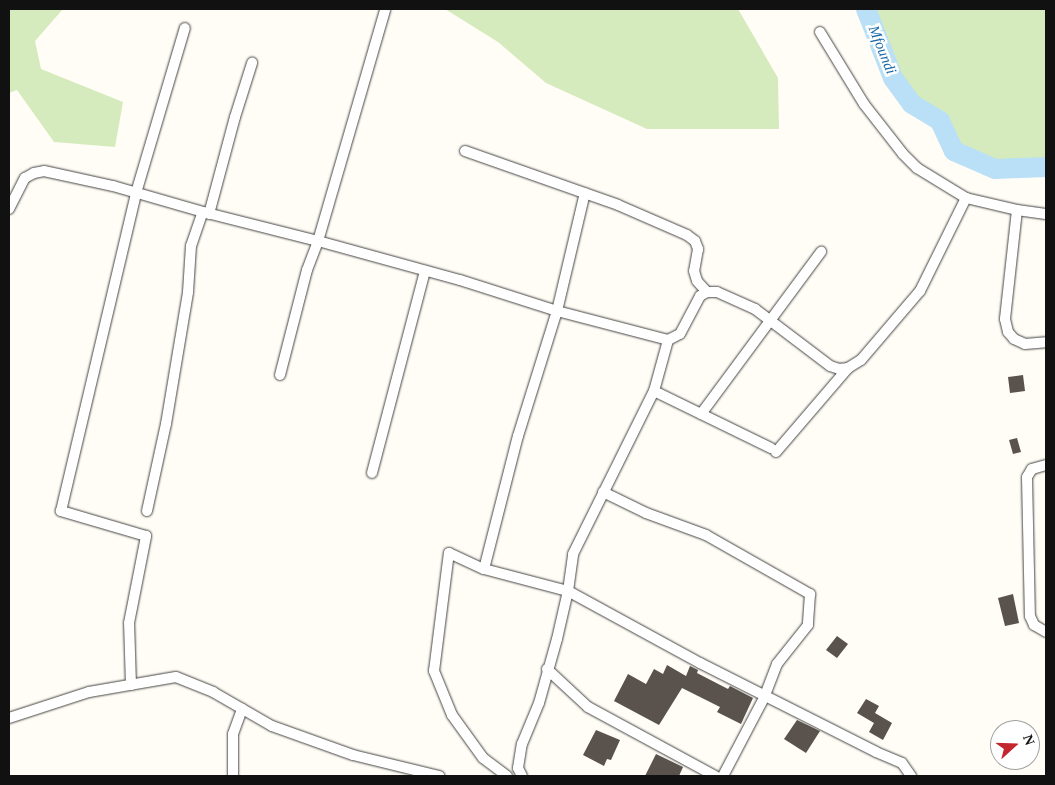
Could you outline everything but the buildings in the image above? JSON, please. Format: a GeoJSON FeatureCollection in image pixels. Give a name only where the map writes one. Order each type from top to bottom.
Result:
{"type":"FeatureCollection","features":[{"type":"Feature","properties":{"kind":"street"},"geometry":{"type":"LineString","coordinates":[[280,375],[307,270],[318,241],[385,10]]}},
{"type":"Feature","properties":{"kind":"street"},"geometry":{"type":"LineString","coordinates":[[131,685],[129,624],[146,536],[61,512],[136,193],[185,28]]}},
{"type":"Feature","properties":{"kind":"street"},"geometry":{"type":"LineString","coordinates":[[820,32],[864,104],[903,154],[917,168],[966,198],[1017,210],[1046,214]]}},
{"type":"Feature","properties":{"kind":"street"},"geometry":{"type":"LineString","coordinates":[[147,511],[166,424],[188,292],[191,246],[206,213],[252,63]]}},
{"type":"Feature","properties":{"kind":"street"},"geometry":{"type":"LineString","coordinates":[[465,151],[585,193],[679,231],[695,241],[698,249],[694,271],[697,281],[706,292]]}},
{"type":"Feature","properties":{"kind":"street"},"geometry":{"type":"LineString","coordinates":[[9,209],[25,178],[34,173],[44,171],[318,241],[557,311],[668,340],[680,334],[700,296],[706,292],[717,292],[755,309],[830,366],[839,369],[848,368]]}},
{"type":"Feature","properties":{"kind":"street"},"geometry":{"type":"LineString","coordinates":[[484,568],[518,436],[557,311],[585,193]]}},
{"type":"Feature","properties":{"kind":"street"},"geometry":{"type":"LineString","coordinates":[[654,390],[774,450],[848,368],[861,360],[920,290],[966,198]]}},
{"type":"Feature","properties":{"kind":"street"},"geometry":{"type":"LineString","coordinates":[[1017,210],[1005,319],[1008,332],[1014,339],[1025,344],[1046,342]]}},
{"type":"Feature","properties":{"kind":"street"},"geometry":{"type":"LineString","coordinates":[[701,414],[821,252]]}},
{"type":"Feature","properties":{"kind":"street"},"geometry":{"type":"LineString","coordinates":[[372,473],[425,271]]}},
{"type":"Feature","properties":{"kind":"street"},"geometry":{"type":"LineString","coordinates":[[518,774],[522,744],[539,703],[568,591],[573,554],[654,390],[668,340]]}},
{"type":"Feature","properties":{"kind":"street"},"geometry":{"type":"LineString","coordinates":[[1046,465],[1032,469],[1027,478],[1030,616],[1034,625],[1041,631],[1046,632]]}},
{"type":"Feature","properties":{"kind":"street"},"geometry":{"type":"LineString","coordinates":[[603,492],[646,513],[706,534],[810,594],[808,625],[777,664],[765,696],[723,776]]}},
{"type":"Feature","properties":{"kind":"street"},"geometry":{"type":"LineString","coordinates":[[506,776],[483,758],[452,715],[434,671],[449,552],[484,568],[568,591],[765,696],[876,752],[902,763],[911,776]]}},
{"type":"Feature","properties":{"kind":"street"},"geometry":{"type":"LineString","coordinates":[[547,668],[588,707],[715,776]]}},
{"type":"Feature","properties":{"kind":"street"},"geometry":{"type":"LineString","coordinates":[[9,718],[89,692],[176,677],[213,692],[272,726],[353,755],[439,776]]}},
{"type":"Feature","properties":{"kind":"street"},"geometry":{"type":"LineString","coordinates":[[233,776],[233,734],[242,709]]}},
{"type":"Feature","properties":{"kind":"green space"},"geometry":{"type":"Polygon","coordinates":[[[9,9],[63,9],[35,41],[41,69],[123,102],[115,147],[54,142],[17,90],[9,93],[9,9]]]}},
{"type":"Feature","properties":{"kind":"green space"},"geometry":{"type":"Polygon","coordinates":[[[445,9],[738,9],[778,78],[779,129],[647,129],[546,83],[498,42],[445,9]]]}},
{"type":"Feature","properties":{"kind":"green space"},"geometry":{"type":"Polygon","coordinates":[[[866,9],[1046,9],[1046,167],[995,169],[954,151],[940,121],[912,104],[893,78],[866,9]]]}},
{"type":"Feature","properties":{"kind":"waterway","name":"Mfoundi"},"geometry":{"type":"LineString","coordinates":[[866,9],[893,78],[912,104],[940,121],[954,151],[995,169],[1046,167]]}}]}
